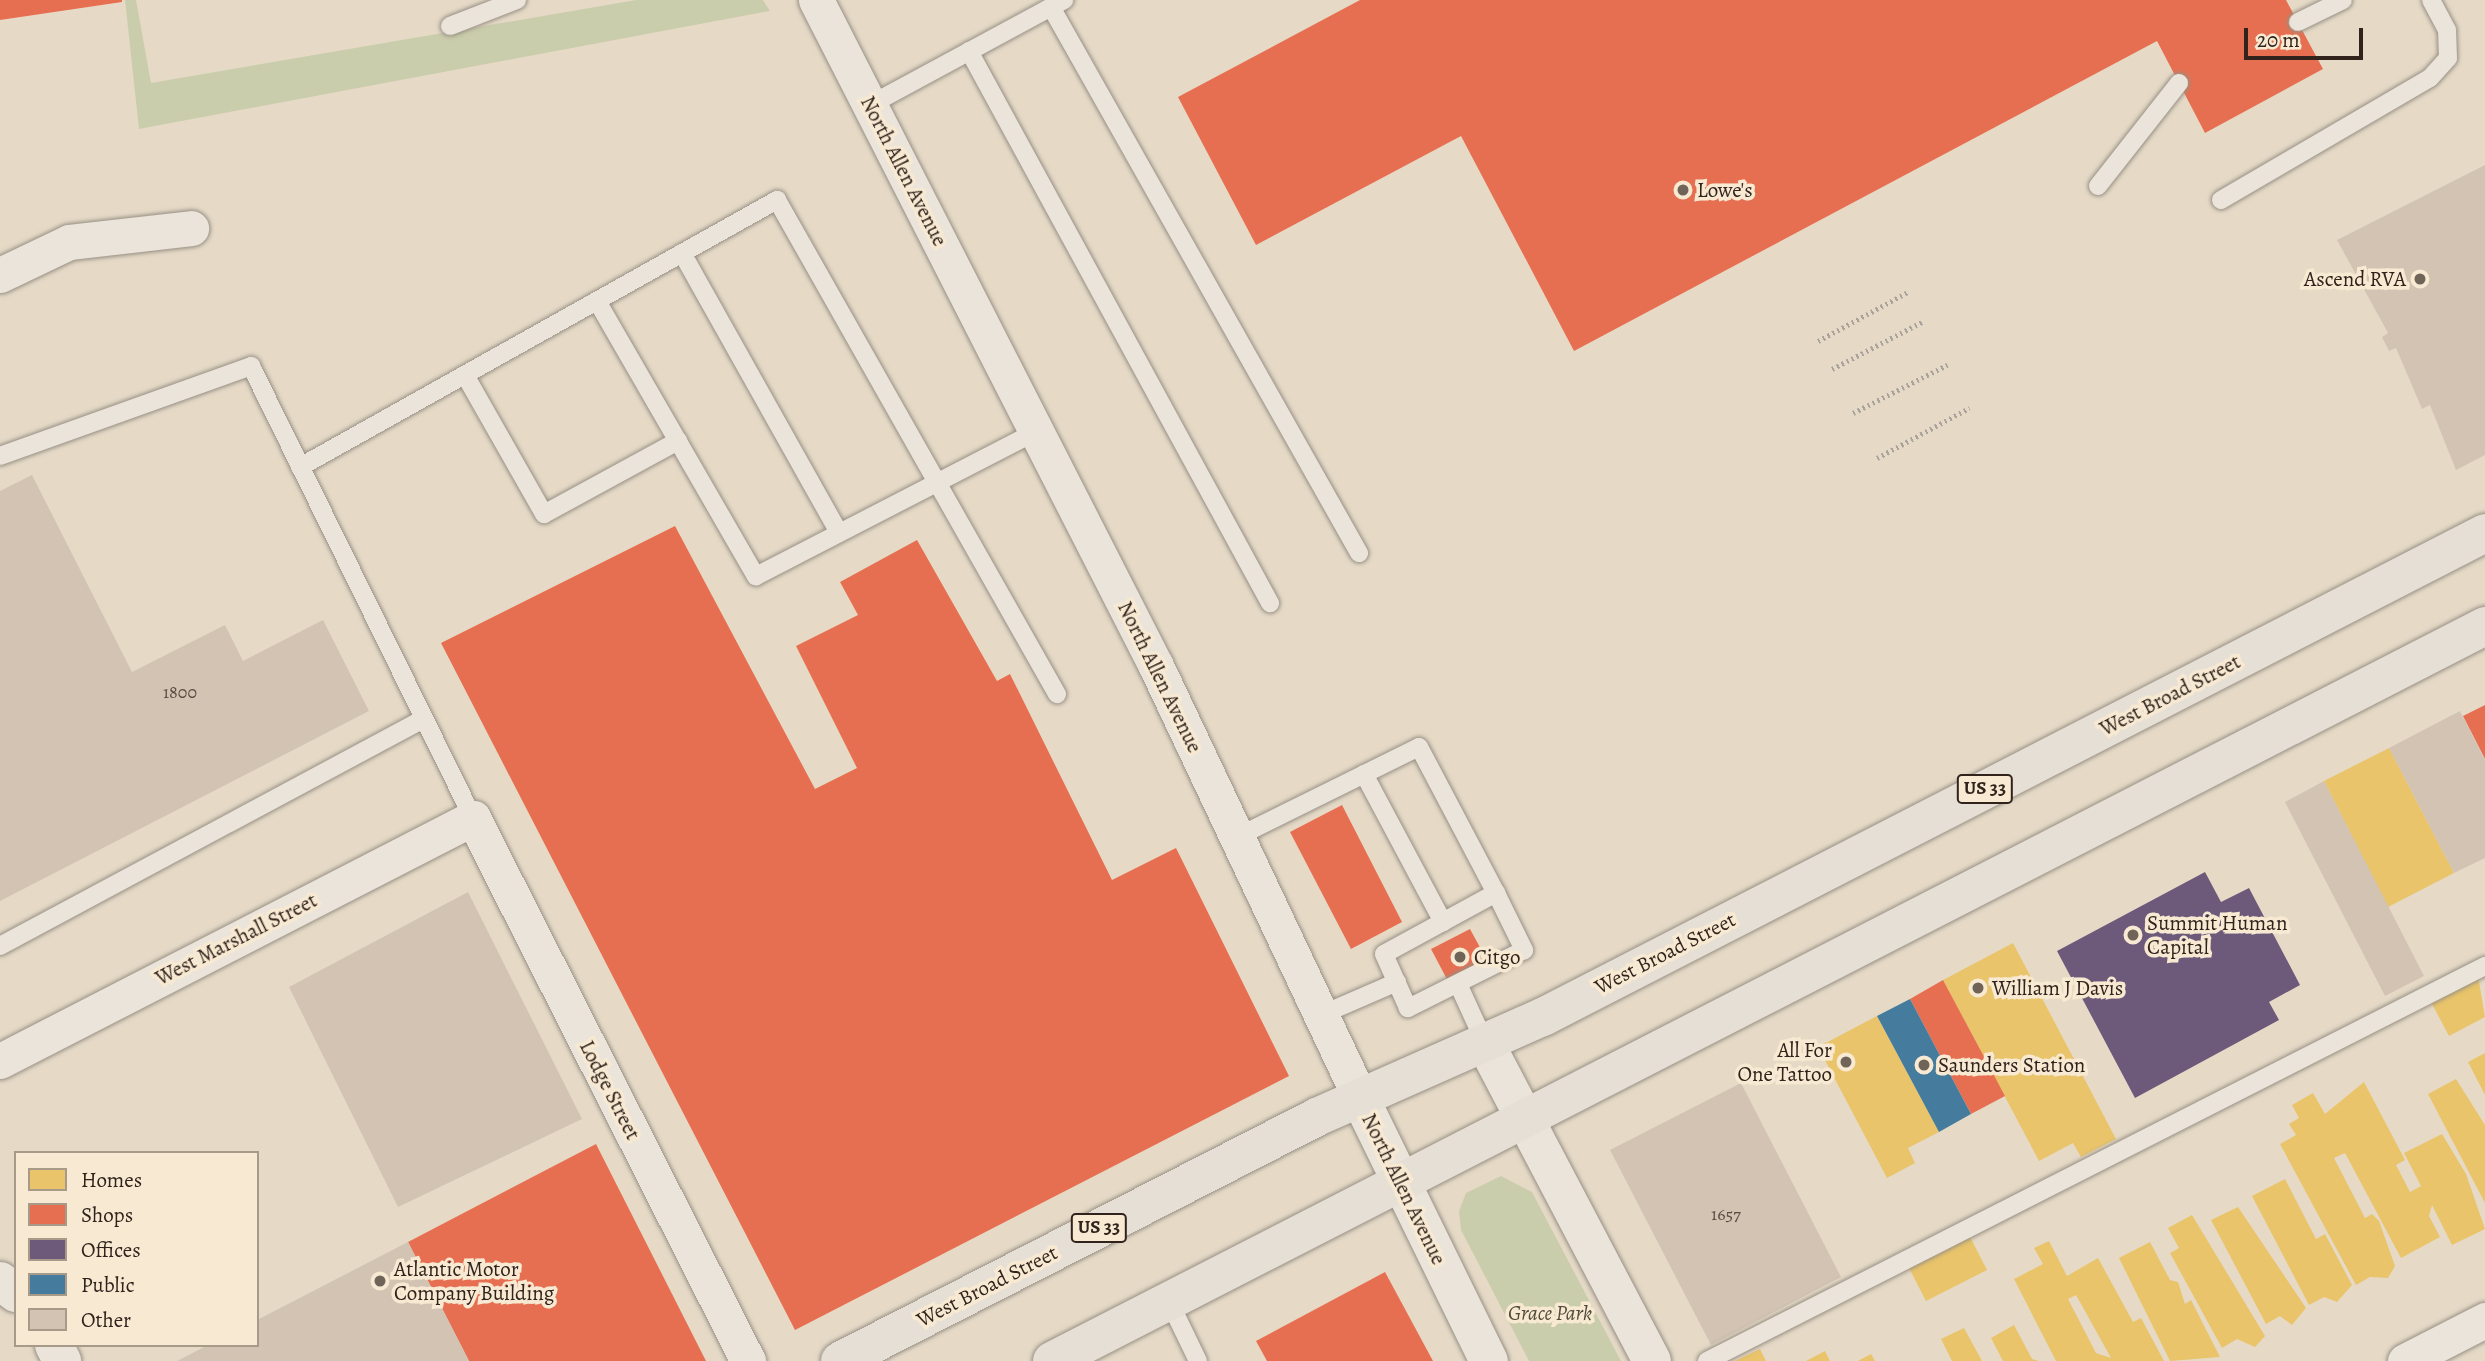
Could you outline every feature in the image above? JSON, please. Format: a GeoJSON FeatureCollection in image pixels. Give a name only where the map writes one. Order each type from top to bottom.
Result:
{"type":"FeatureCollection","features":[{"type":"Feature","properties":{"kind":"main road","name":"West Broad Street"},"geometry":{"type":"LineString","coordinates":[[839,1361],[1360,1098],[1485,1043],[2485,533]]}},
{"type":"Feature","properties":{"kind":"main road"},"geometry":{"type":"LineString","coordinates":[[1052,1361],[2485,626]]}},
{"type":"Feature","properties":{"kind":"street","name":"North Allen Avenue"},"geometry":{"type":"LineString","coordinates":[[816,0],[1037,431],[1237,837],[1360,1098],[1489,1361]]}},
{"type":"Feature","properties":{"kind":"street"},"geometry":{"type":"LineString","coordinates":[[0,275],[69,242],[191,228]]}},
{"type":"Feature","properties":{"kind":"street","name":"West Marshall Street"},"geometry":{"type":"LineString","coordinates":[[0,1061],[473,818]]}},
{"type":"Feature","properties":{"kind":"street","name":"Lodge Street"},"geometry":{"type":"LineString","coordinates":[[473,818],[748,1361]]}},
{"type":"Feature","properties":{"kind":"street"},"geometry":{"type":"LineString","coordinates":[[1485,1043],[1652,1361]]}},
{"type":"Feature","properties":{"kind":"street"},"geometry":{"type":"LineString","coordinates":[[2405,1361],[2485,1320]]}},
{"type":"Feature","properties":{"kind":"lane"},"geometry":{"type":"LineString","coordinates":[[450,26],[517,0]]}},
{"type":"Feature","properties":{"kind":"lane"},"geometry":{"type":"LineString","coordinates":[[2298,22],[2343,0]]}},
{"type":"Feature","properties":{"kind":"lane"},"geometry":{"type":"LineString","coordinates":[[2221,200],[2430,78],[2448,58],[2447,30],[2431,0]]}},
{"type":"Feature","properties":{"kind":"lane"},"geometry":{"type":"LineString","coordinates":[[870,105],[1057,4],[1359,553]]}},
{"type":"Feature","properties":{"kind":"lane"},"geometry":{"type":"LineString","coordinates":[[970,51],[1269,603]]}},
{"type":"Feature","properties":{"kind":"lane"},"geometry":{"type":"LineString","coordinates":[[2098,186],[2179,83]]}},
{"type":"Feature","properties":{"kind":"lane"},"geometry":{"type":"LineString","coordinates":[[300,467],[777,200],[941,479],[1057,694]]}},
{"type":"Feature","properties":{"kind":"lane"},"geometry":{"type":"LineString","coordinates":[[682,253],[839,533]]}},
{"type":"Feature","properties":{"kind":"lane"},"geometry":{"type":"LineString","coordinates":[[597,300],[756,576],[1037,431]]}},
{"type":"Feature","properties":{"kind":"lane"},"geometry":{"type":"LineString","coordinates":[[0,456],[251,366],[473,818]]}},
{"type":"Feature","properties":{"kind":"lane"},"geometry":{"type":"LineString","coordinates":[[465,374],[544,514],[678,441]]}},
{"type":"Feature","properties":{"kind":"lane"},"geometry":{"type":"LineString","coordinates":[[0,946],[424,719]]}},
{"type":"Feature","properties":{"kind":"lane"},"geometry":{"type":"LineString","coordinates":[[1237,837],[1419,747],[1496,893],[1524,950],[1459,986],[1408,1007],[1384,954],[1496,893]]}},
{"type":"Feature","properties":{"kind":"lane"},"geometry":{"type":"LineString","coordinates":[[1364,774],[1443,922]]}},
{"type":"Feature","properties":{"kind":"lane"},"geometry":{"type":"LineString","coordinates":[[1707,1361],[2485,966]]}},
{"type":"Feature","properties":{"kind":"lane"},"geometry":{"type":"LineString","coordinates":[[1321,1015],[1397,982]]}},
{"type":"Feature","properties":{"kind":"lane"},"geometry":{"type":"LineString","coordinates":[[1459,986],[1485,1043]]}},
{"type":"Feature","properties":{"kind":"lane"},"geometry":{"type":"LineString","coordinates":[[1169,1301],[1198,1361]]}},
{"type":"Feature","properties":{"kind":"path"},"geometry":{"type":"LineString","coordinates":[[1818,341],[1908,292]]}},
{"type":"Feature","properties":{"kind":"path"},"geometry":{"type":"LineString","coordinates":[[1832,369],[1924,321]]}},
{"type":"Feature","properties":{"kind":"path"},"geometry":{"type":"LineString","coordinates":[[1853,413],[1947,365]]}},
{"type":"Feature","properties":{"kind":"path"},"geometry":{"type":"LineString","coordinates":[[1877,458],[1969,408]]}},
{"type":"Feature","properties":{"kind":"green space"},"geometry":{"type":"Polygon","coordinates":[[[125,0],[136,0],[151,83],[636,0],[763,0],[770,11],[139,129],[125,0]]]}},
{"type":"Feature","properties":{"kind":"green space","name":"Grace Park"},"geometry":{"type":"Polygon","coordinates":[[[1501,1176],[1532,1192],[1621,1361],[1529,1361],[1461,1230],[1459,1211],[1466,1193],[1501,1176]]]}},
{"type":"Feature","properties":{"kind":"building: Homes"},"geometry":{"type":"Polygon","coordinates":[[[2389,748],[2454,873],[2388,907],[2324,781],[2389,748]]]}},
{"type":"Feature","properties":{"kind":"building: Homes"},"geometry":{"type":"Polygon","coordinates":[[[2013,943],[2116,1139],[2081,1157],[2073,1143],[2039,1161],[1943,980],[2013,943]]]}},
{"type":"Feature","properties":{"kind":"building: Homes"},"geometry":{"type":"Polygon","coordinates":[[[2478,976],[2485,1017],[2449,1036],[2431,1002],[2478,976]]]}},
{"type":"Feature","properties":{"kind":"building: Homes"},"geometry":{"type":"Polygon","coordinates":[[[1877,1016],[1939,1132],[1908,1148],[1915,1163],[1887,1178],[1818,1047],[1877,1016]]]}},
{"type":"Feature","properties":{"kind":"building: Homes"},"geometry":{"type":"Polygon","coordinates":[[[2485,1053],[2485,1095],[2468,1062],[2485,1053]]]}},
{"type":"Feature","properties":{"kind":"building: Homes"},"geometry":{"type":"Polygon","coordinates":[[[2456,1079],[2485,1125],[2485,1203],[2428,1094],[2456,1079]]]}},
{"type":"Feature","properties":{"kind":"building: Homes"},"geometry":{"type":"Polygon","coordinates":[[[2364,1082],[2405,1160],[2396,1165],[2410,1192],[2421,1186],[2404,1153],[2442,1134],[2466,1174],[2485,1229],[2452,1245],[2432,1205],[2429,1216],[2440,1237],[2401,1258],[2345,1153],[2334,1158],[2365,1218],[2372,1214],[2379,1221],[2395,1266],[2388,1278],[2370,1277],[2356,1285],[2280,1144],[2296,1135],[2289,1124],[2299,1118],[2292,1105],[2313,1093],[2325,1114],[2364,1082]]]}},
{"type":"Feature","properties":{"kind":"building: Homes"},"geometry":{"type":"Polygon","coordinates":[[[2285,1179],[2316,1239],[2325,1234],[2352,1285],[2337,1302],[2324,1297],[2309,1305],[2252,1196],[2285,1179]]]}},
{"type":"Feature","properties":{"kind":"building: Homes"},"geometry":{"type":"Polygon","coordinates":[[[2238,1207],[2306,1308],[2292,1325],[2280,1316],[2266,1324],[2211,1220],[2238,1207]]]}},
{"type":"Feature","properties":{"kind":"building: Homes"},"geometry":{"type":"Polygon","coordinates":[[[2192,1215],[2265,1336],[2255,1347],[2237,1339],[2222,1348],[2170,1253],[2179,1248],[2168,1228],[2192,1215]]]}},
{"type":"Feature","properties":{"kind":"building: Homes"},"geometry":{"type":"Polygon","coordinates":[[[1969,1235],[1987,1270],[1926,1301],[1908,1266],[1969,1235]]]}},
{"type":"Feature","properties":{"kind":"building: Homes"},"geometry":{"type":"Polygon","coordinates":[[[2049,1241],[2067,1276],[2098,1258],[2133,1322],[2141,1318],[2164,1361],[2056,1361],[2014,1279],[2043,1264],[2034,1248],[2049,1241]],[[2076,1295],[2068,1299],[2096,1353],[2111,1358],[2076,1295]]]}},
{"type":"Feature","properties":{"kind":"building: Homes"},"geometry":{"type":"Polygon","coordinates":[[[2150,1242],[2170,1280],[2178,1282],[2185,1304],[2191,1300],[2220,1357],[2170,1361],[2119,1258],[2150,1242]]]}},
{"type":"Feature","properties":{"kind":"building: Homes"},"geometry":{"type":"Polygon","coordinates":[[[2014,1325],[2032,1359],[2039,1361],[2003,1361],[1991,1338],[2014,1325]]]}},
{"type":"Feature","properties":{"kind":"building: Homes"},"geometry":{"type":"Polygon","coordinates":[[[1964,1328],[1982,1361],[1952,1361],[1941,1339],[1964,1328]]]}},
{"type":"Feature","properties":{"kind":"building: Homes"},"geometry":{"type":"Polygon","coordinates":[[[1760,1349],[1766,1361],[1735,1361],[1760,1349]]]}},
{"type":"Feature","properties":{"kind":"building: Homes"},"geometry":{"type":"Polygon","coordinates":[[[1825,1351],[1830,1361],[1806,1361],[1825,1351]]]}},
{"type":"Feature","properties":{"kind":"building: Homes"},"geometry":{"type":"Polygon","coordinates":[[[1871,1354],[1875,1361],[1858,1361],[1871,1354]]]}},
{"type":"Feature","properties":{"kind":"building: Shops"},"geometry":{"type":"Polygon","coordinates":[[[0,0],[122,0],[122,2],[0,20],[0,0]]]}},
{"type":"Feature","properties":{"kind":"building: Shops","name":"Lowe's"},"geometry":{"type":"Polygon","coordinates":[[[1360,0],[2286,0],[2323,69],[2205,133],[2157,41],[1574,351],[1461,136],[1256,245],[1178,97],[1360,0]]]}},
{"type":"Feature","properties":{"kind":"building: Shops"},"geometry":{"type":"Polygon","coordinates":[[[675,526],[815,789],[857,768],[796,646],[858,615],[840,582],[917,540],[997,681],[1010,674],[1112,880],[1176,848],[1289,1076],[795,1330],[441,643],[675,526]]]}},
{"type":"Feature","properties":{"kind":"building: Shops"},"geometry":{"type":"Polygon","coordinates":[[[2485,705],[2485,759],[2463,716],[2485,705]]]}},
{"type":"Feature","properties":{"kind":"building: Shops"},"geometry":{"type":"Polygon","coordinates":[[[1342,805],[1402,922],[1351,949],[1290,832],[1342,805]]]}},
{"type":"Feature","properties":{"kind":"building: Shops","name":"Citgo"},"geometry":{"type":"Polygon","coordinates":[[[1470,929],[1489,964],[1450,985],[1431,949],[1470,929]]]}},
{"type":"Feature","properties":{"kind":"building: Shops"},"geometry":{"type":"Polygon","coordinates":[[[1943,980],[2005,1096],[1971,1114],[1910,999],[1943,980]]]}},
{"type":"Feature","properties":{"kind":"building: Shops"},"geometry":{"type":"Polygon","coordinates":[[[596,1144],[706,1361],[469,1361],[408,1242],[596,1144]]]}},
{"type":"Feature","properties":{"kind":"building: Shops"},"geometry":{"type":"Polygon","coordinates":[[[1385,1272],[1433,1361],[1267,1361],[1256,1341],[1385,1272]]]}},
{"type":"Feature","properties":{"kind":"building: Offices","name":"Saunders Station"},"geometry":{"type":"Polygon","coordinates":[[[2205,872],[2221,902],[2249,888],[2300,985],[2269,1002],[2279,1020],[2135,1098],[2057,951],[2205,872]]]}},
{"type":"Feature","properties":{"kind":"building: Public","name":"Saunders Station"},"geometry":{"type":"Polygon","coordinates":[[[1910,999],[1971,1114],[1939,1132],[1877,1016],[1910,999]]]}},
{"type":"Feature","properties":{"kind":"building: Other","name":"Ascend RVA"},"geometry":{"type":"Polygon","coordinates":[[[2485,165],[2485,455],[2456,470],[2430,405],[2422,409],[2396,348],[2389,351],[2382,337],[2388,333],[2337,240],[2485,165]]]}},
{"type":"Feature","properties":{"kind":"building: Other"},"geometry":{"type":"Polygon","coordinates":[[[32,475],[132,672],[225,625],[243,661],[323,620],[369,711],[0,901],[0,491],[32,475]]]}},
{"type":"Feature","properties":{"kind":"building: Other"},"geometry":{"type":"Polygon","coordinates":[[[2460,711],[2485,760],[2485,858],[2454,873],[2389,748],[2460,711]]]}},
{"type":"Feature","properties":{"kind":"building: Other"},"geometry":{"type":"Polygon","coordinates":[[[2324,781],[2424,976],[2385,996],[2285,802],[2324,781]]]}},
{"type":"Feature","properties":{"kind":"building: Other"},"geometry":{"type":"Polygon","coordinates":[[[468,892],[582,1119],[398,1207],[289,987],[468,892]]]}},
{"type":"Feature","properties":{"kind":"building: Other"},"geometry":{"type":"Polygon","coordinates":[[[1741,1083],[1841,1277],[1711,1345],[1610,1150],[1741,1083]]]}},
{"type":"Feature","properties":{"kind":"building: Other","name":"Atlantic Motor Company Building"},"geometry":{"type":"Polygon","coordinates":[[[408,1242],[469,1361],[177,1361],[204,1347],[259,1347],[259,1319],[408,1242]]]}},
{"type":"Feature","properties":{"kind":"place","name":"Lowe's"},"geometry":{"type":"Point","coordinates":[1683,190]}},
{"type":"Feature","properties":{"kind":"place","name":"Ascend RVA"},"geometry":{"type":"Point","coordinates":[2420,279]}},
{"type":"Feature","properties":{"kind":"place","name":"Summit Human Capital"},"geometry":{"type":"Point","coordinates":[2133,935]}},
{"type":"Feature","properties":{"kind":"place","name":"Citgo"},"geometry":{"type":"Point","coordinates":[1460,957]}},
{"type":"Feature","properties":{"kind":"place","name":"William J Davis"},"geometry":{"type":"Point","coordinates":[1978,988]}},
{"type":"Feature","properties":{"kind":"place","name":"All For One Tattoo"},"geometry":{"type":"Point","coordinates":[1846,1062]}},
{"type":"Feature","properties":{"kind":"place","name":"Saunders Station"},"geometry":{"type":"Point","coordinates":[1924,1065]}},
{"type":"Feature","properties":{"kind":"place","name":"Atlantic Motor Company Building"},"geometry":{"type":"Point","coordinates":[380,1281]}}]}
